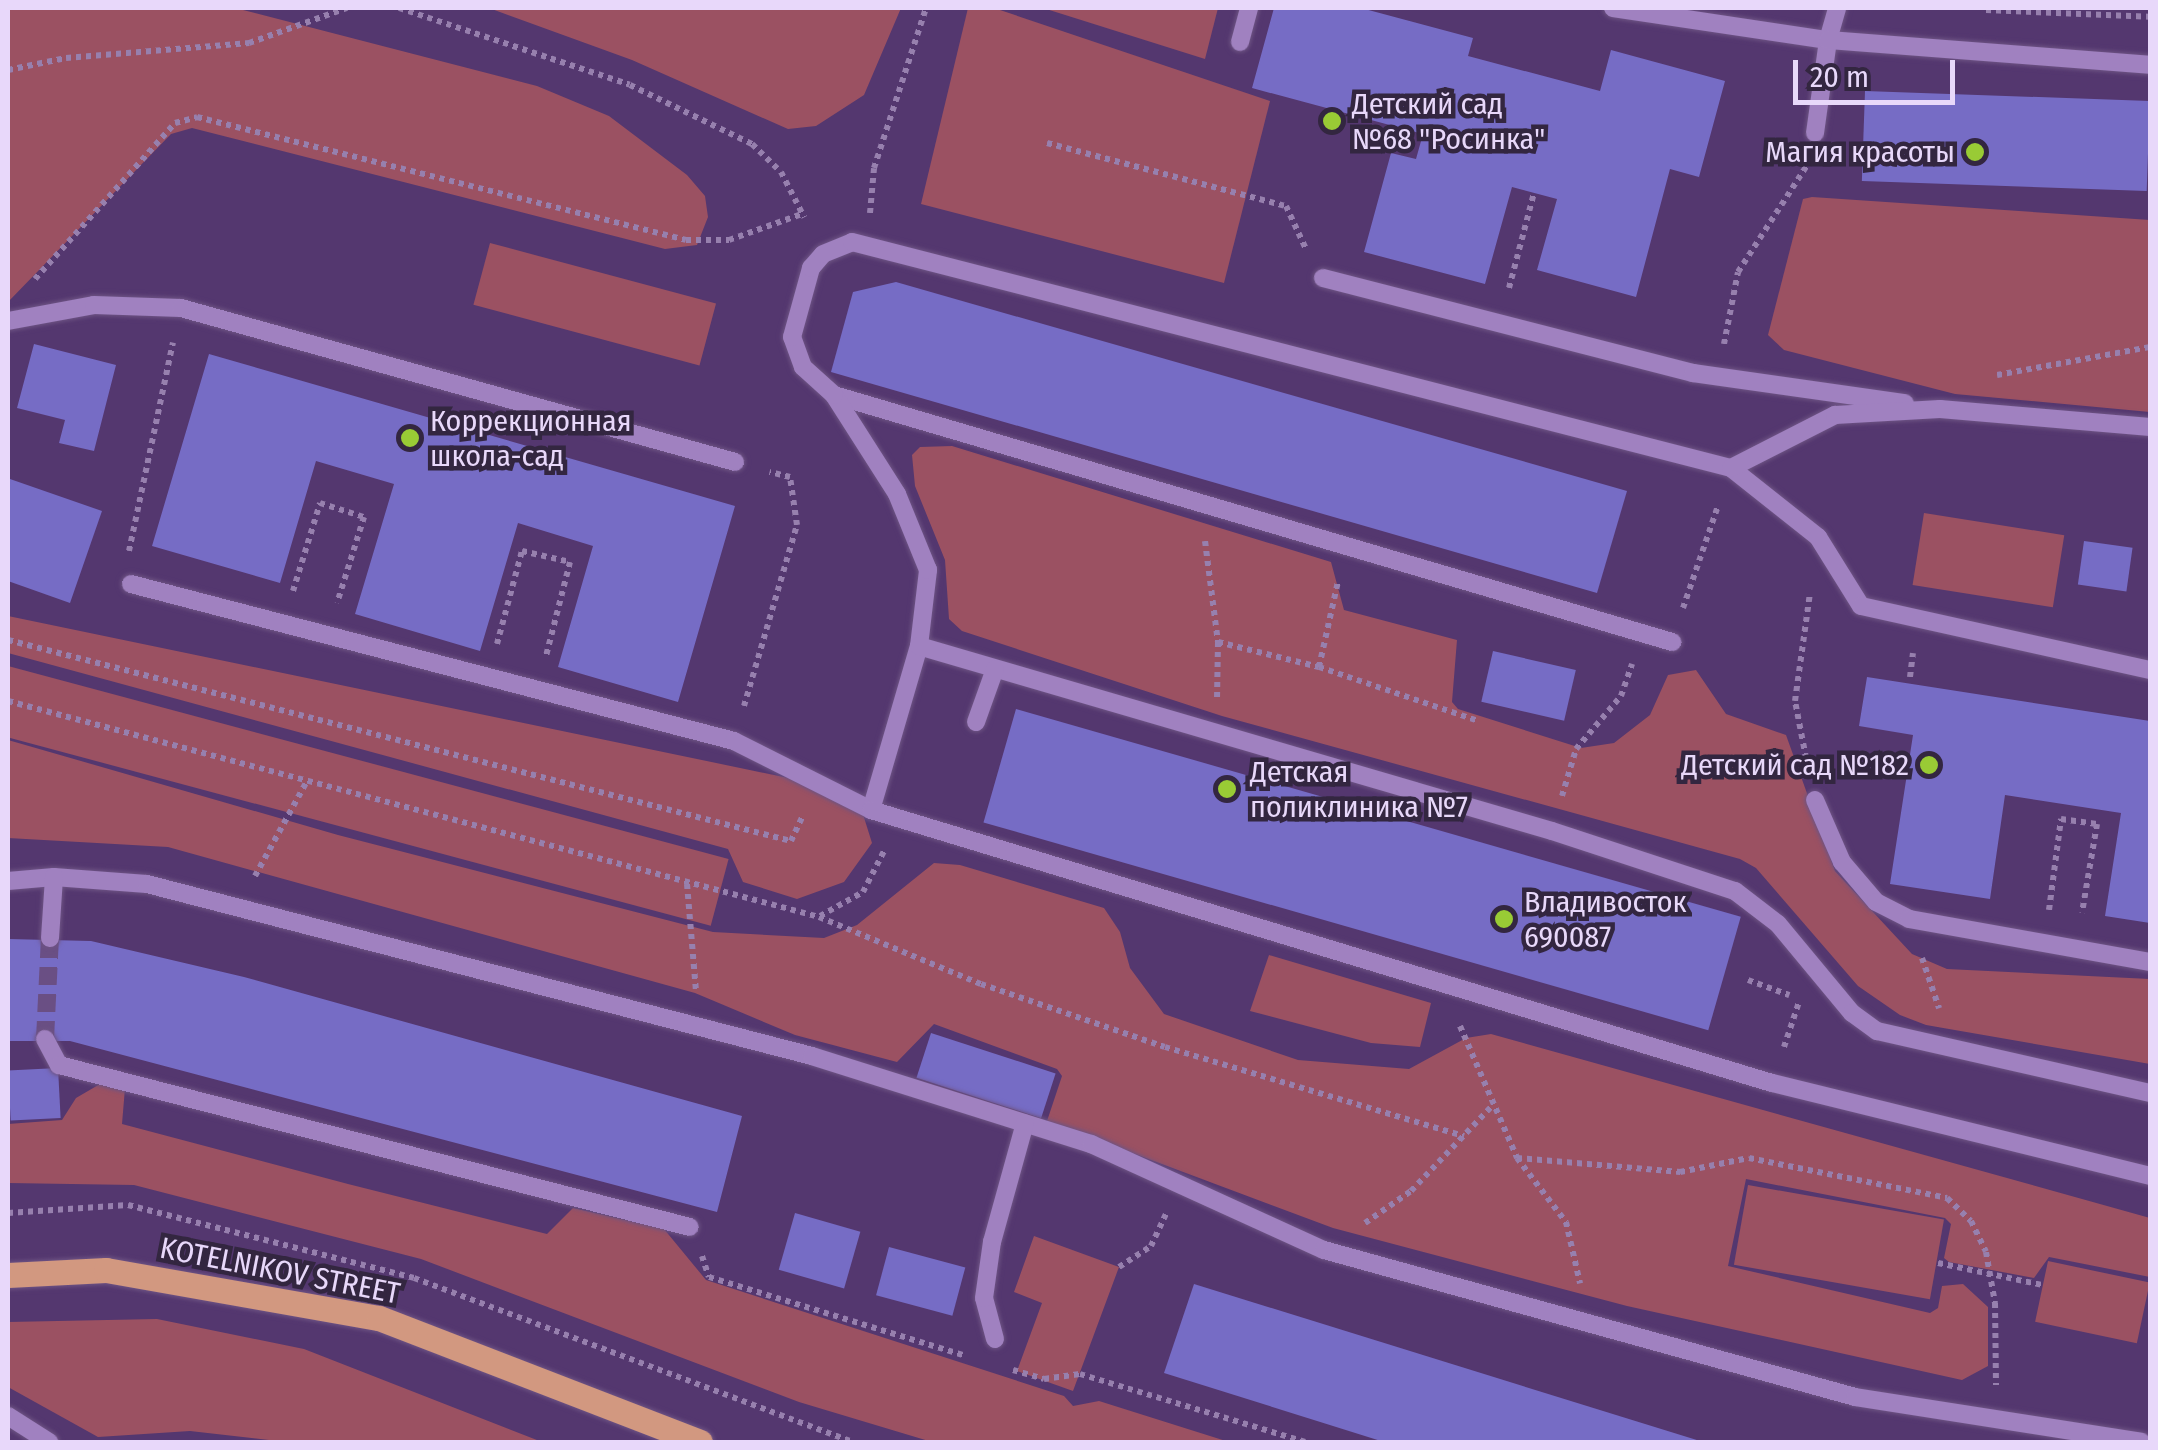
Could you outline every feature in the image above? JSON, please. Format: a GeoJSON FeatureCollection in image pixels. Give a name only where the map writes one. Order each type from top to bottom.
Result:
{"type":"FeatureCollection","features":[{"type":"Feature","properties":{"kind":"main road","name":"KOTELNIKOV STREET"},"geometry":{"type":"LineString","coordinates":[[8,1275],[106,1270],[379,1318],[700,1442]]}},
{"type":"Feature","properties":{"kind":"lane"},"geometry":{"type":"LineString","coordinates":[[1240,42],[1249,8]]}},
{"type":"Feature","properties":{"kind":"lane"},"geometry":{"type":"LineString","coordinates":[[1613,8],[1828,40],[2150,65]]}},
{"type":"Feature","properties":{"kind":"lane"},"geometry":{"type":"LineString","coordinates":[[1815,134],[1828,40],[1837,8]]}},
{"type":"Feature","properties":{"kind":"lane"},"geometry":{"type":"LineString","coordinates":[[871,810],[919,646],[928,570],[897,494],[834,394],[803,367],[792,337],[793,313],[822,254],[866,242],[1730,468],[1818,538],[1861,606],[2150,670]]}},
{"type":"Feature","properties":{"kind":"lane"},"geometry":{"type":"LineString","coordinates":[[1323,278],[1718,376],[1940,409],[2150,428]]}},
{"type":"Feature","properties":{"kind":"lane"},"geometry":{"type":"LineString","coordinates":[[8,321],[94,305],[181,308],[735,462]]}},
{"type":"Feature","properties":{"kind":"lane"},"geometry":{"type":"LineString","coordinates":[[834,394],[1344,549],[1672,642]]}},
{"type":"Feature","properties":{"kind":"lane"},"geometry":{"type":"LineString","coordinates":[[1730,468],[1835,415],[1940,409]]}},
{"type":"Feature","properties":{"kind":"lane"},"geometry":{"type":"LineString","coordinates":[[132,584],[734,741],[871,810],[901,820],[1772,1083],[2150,1176]]}},
{"type":"Feature","properties":{"kind":"lane"},"geometry":{"type":"LineString","coordinates":[[919,646],[1552,831],[1735,891],[1778,924],[1852,1014],[1877,1031],[1941,1049],[2150,1094]]}},
{"type":"Feature","properties":{"kind":"lane"},"geometry":{"type":"LineString","coordinates":[[976,722],[994,668]]}},
{"type":"Feature","properties":{"kind":"lane"},"geometry":{"type":"LineString","coordinates":[[1815,800],[1842,862],[1876,902],[1910,919],[2076,952],[2150,962]]}},
{"type":"Feature","properties":{"kind":"lane"},"geometry":{"type":"LineString","coordinates":[[50,938],[54,877]]}},
{"type":"Feature","properties":{"kind":"lane"},"geometry":{"type":"LineString","coordinates":[[8,881],[54,877],[147,884],[698,1027],[1091,1144],[1324,1250],[1854,1397],[2141,1442]]}},
{"type":"Feature","properties":{"kind":"lane"},"geometry":{"type":"LineString","coordinates":[[45,1039],[60,1065],[690,1227]]}},
{"type":"Feature","properties":{"kind":"lane"},"geometry":{"type":"LineString","coordinates":[[994,1339],[984,1298],[992,1242],[1025,1123]]}},
{"type":"Feature","properties":{"kind":"lane"},"geometry":{"type":"LineString","coordinates":[[8,1416],[49,1442]]}},
{"type":"Feature","properties":{"kind":"path"},"geometry":{"type":"LineString","coordinates":[[8,70],[66,58],[250,43],[347,8]]}},
{"type":"Feature","properties":{"kind":"path"},"geometry":{"type":"LineString","coordinates":[[399,8],[630,85],[752,144],[781,172],[822,254]]}},
{"type":"Feature","properties":{"kind":"path"},"geometry":{"type":"LineString","coordinates":[[874,168],[926,8]]}},
{"type":"Feature","properties":{"kind":"path"},"geometry":{"type":"LineString","coordinates":[[1986,10],[2150,17]]}},
{"type":"Feature","properties":{"kind":"path"},"geometry":{"type":"LineString","coordinates":[[33,281],[176,123],[197,117],[686,240],[729,240],[802,214]]}},
{"type":"Feature","properties":{"kind":"path"},"geometry":{"type":"LineString","coordinates":[[1046,144],[1286,206],[1300,228],[1308,264],[1323,278]]}},
{"type":"Feature","properties":{"kind":"path"},"geometry":{"type":"LineString","coordinates":[[1718,376],[1738,272],[1806,174]]}},
{"type":"Feature","properties":{"kind":"path"},"geometry":{"type":"LineString","coordinates":[[1499,324],[1534,193]]}},
{"type":"Feature","properties":{"kind":"path"},"geometry":{"type":"LineString","coordinates":[[132,584],[134,521],[181,308]]}},
{"type":"Feature","properties":{"kind":"path"},"geometry":{"type":"LineString","coordinates":[[1940,409],[2006,370],[2150,347]]}},
{"type":"Feature","properties":{"kind":"path"},"geometry":{"type":"LineString","coordinates":[[734,741],[797,525],[790,477]]}},
{"type":"Feature","properties":{"kind":"path"},"geometry":{"type":"LineString","coordinates":[[1672,642],[1720,499]]}},
{"type":"Feature","properties":{"kind":"path"},"geometry":{"type":"LineString","coordinates":[[282,625],[320,503],[364,517],[327,637]]}},
{"type":"Feature","properties":{"kind":"path"},"geometry":{"type":"LineString","coordinates":[[1200,505],[1218,642],[1216,735]]}},
{"type":"Feature","properties":{"kind":"path"},"geometry":{"type":"LineString","coordinates":[[1815,800],[1795,701],[1818,538]]}},
{"type":"Feature","properties":{"kind":"path"},"geometry":{"type":"LineString","coordinates":[[1320,668],[1344,549]]}},
{"type":"Feature","properties":{"kind":"path"},"geometry":{"type":"LineString","coordinates":[[488,674],[522,551],[570,562],[538,688]]}},
{"type":"Feature","properties":{"kind":"path"},"geometry":{"type":"LineString","coordinates":[[8,640],[792,842],[800,820]]}},
{"type":"Feature","properties":{"kind":"path"},"geometry":{"type":"LineString","coordinates":[[1218,642],[1320,668],[1476,720]]}},
{"type":"Feature","properties":{"kind":"path"},"geometry":{"type":"LineString","coordinates":[[1552,831],[1576,749],[1622,696]]}},
{"type":"Feature","properties":{"kind":"path"},"geometry":{"type":"LineString","coordinates":[[8,701],[819,917],[981,984],[1165,1048],[1464,1136]]}},
{"type":"Feature","properties":{"kind":"path"},"geometry":{"type":"LineString","coordinates":[[238,908],[307,781]]}},
{"type":"Feature","properties":{"kind":"path"},"geometry":{"type":"LineString","coordinates":[[819,917],[862,892],[901,820]]}},
{"type":"Feature","properties":{"kind":"path"},"geometry":{"type":"LineString","coordinates":[[2044,946],[2061,820],[2096,824],[2076,952]]}},
{"type":"Feature","properties":{"kind":"path"},"geometry":{"type":"LineString","coordinates":[[687,884],[698,1027]]}},
{"type":"Feature","properties":{"kind":"path"},"geometry":{"type":"LineString","coordinates":[[1910,919],[1940,1012],[1941,1049]]}},
{"type":"Feature","properties":{"kind":"path"},"geometry":{"type":"LineString","coordinates":[[1772,1083],[1800,998],[1820,974]]}},
{"type":"Feature","properties":{"kind":"path"},"geometry":{"type":"LineString","coordinates":[[1748,980],[1800,998]]}},
{"type":"Feature","properties":{"kind":"path"},"geometry":{"type":"LineString","coordinates":[[1445,987],[1516,1158],[1566,1222],[1590,1326]]}},
{"type":"Feature","properties":{"kind":"path"},"geometry":{"type":"LineString","coordinates":[[1411,1192],[1492,1106]]}},
{"type":"Feature","properties":{"kind":"path"},"geometry":{"type":"LineString","coordinates":[[1516,1158],[1680,1172],[1749,1158],[1947,1198],[1972,1221],[1990,1275],[1996,1421]]}},
{"type":"Feature","properties":{"kind":"path"},"geometry":{"type":"LineString","coordinates":[[1119,1267],[1151,1246],[1176,1182]]}},
{"type":"Feature","properties":{"kind":"path"},"geometry":{"type":"LineString","coordinates":[[1938,1263],[2042,1285]]}},
{"type":"Feature","properties":{"kind":"shaded area"},"geometry":{"type":"Polygon","coordinates":[[[8,8],[243,10],[537,86],[609,116],[687,175],[705,196],[708,217],[697,245],[665,249],[192,128],[171,134],[8,302],[8,8]]]}},
{"type":"Feature","properties":{"kind":"shaded area"},"geometry":{"type":"Polygon","coordinates":[[[489,8],[901,8],[864,95],[816,126],[788,129],[632,60],[489,8]]]}},
{"type":"Feature","properties":{"kind":"shaded area"},"geometry":{"type":"Polygon","coordinates":[[[968,8],[994,8],[1270,101],[1224,283],[921,204],[968,8]]]}},
{"type":"Feature","properties":{"kind":"shaded area"},"geometry":{"type":"Polygon","coordinates":[[[1043,8],[1218,8],[1205,59],[1043,8]]]}},
{"type":"Feature","properties":{"kind":"shaded area"},"geometry":{"type":"Polygon","coordinates":[[[1803,199],[2150,220],[2150,412],[1955,394],[1784,350],[1768,335],[1803,199]]]}},
{"type":"Feature","properties":{"kind":"shaded area"},"geometry":{"type":"Polygon","coordinates":[[[490,243],[716,304],[699,365],[473,305],[490,243]]]}},
{"type":"Feature","properties":{"kind":"shaded area"},"geometry":{"type":"Polygon","coordinates":[[[952,446],[1331,562],[1344,610],[1457,640],[1452,702],[1458,709],[1581,748],[1614,743],[1650,715],[1668,675],[1696,670],[1726,714],[1786,735],[1835,871],[1912,954],[1947,969],[2150,979],[2150,1064],[1926,1025],[1900,1015],[1858,986],[1756,868],[1740,859],[1222,716],[962,631],[949,619],[945,560],[915,486],[912,455],[920,447],[952,446]]]}},
{"type":"Feature","properties":{"kind":"shaded area"},"geometry":{"type":"Polygon","coordinates":[[[1924,513],[2064,535],[2053,607],[1913,585],[1924,513]]]}},
{"type":"Feature","properties":{"kind":"shaded area"},"geometry":{"type":"Polygon","coordinates":[[[8,616],[803,781],[862,811],[872,843],[844,882],[797,899],[743,882],[728,849],[8,653],[8,616]]]}},
{"type":"Feature","properties":{"kind":"shaded area"},"geometry":{"type":"Polygon","coordinates":[[[8,666],[729,859],[711,926],[8,737],[8,666]]]}},
{"type":"Feature","properties":{"kind":"shaded area"},"geometry":{"type":"Polygon","coordinates":[[[8,740],[338,835],[713,932],[824,938],[857,925],[934,863],[960,865],[1104,908],[1120,932],[1130,968],[1164,1014],[1298,1060],[1409,1069],[1466,1038],[1491,1034],[2150,1218],[2150,1277],[2049,1257],[2034,1278],[1949,1262],[1944,1258],[1951,1224],[1945,1218],[1746,1179],[1728,1266],[1930,1313],[1938,1308],[1942,1286],[1963,1284],[1988,1307],[1988,1366],[1962,1380],[1627,1306],[1333,1228],[1047,1121],[1062,1076],[1057,1069],[934,1024],[897,1062],[795,1035],[695,993],[168,847],[8,838],[8,740]]]}},
{"type":"Feature","properties":{"kind":"shaded area"},"geometry":{"type":"Polygon","coordinates":[[[1269,955],[1431,1003],[1420,1047],[1371,1043],[1250,1011],[1269,955]]]}},
{"type":"Feature","properties":{"kind":"shaded area"},"geometry":{"type":"Polygon","coordinates":[[[100,1084],[125,1088],[122,1124],[348,1184],[547,1234],[573,1208],[664,1229],[706,1280],[1064,1396],[1073,1406],[1099,1401],[1229,1442],[932,1442],[799,1402],[421,1259],[134,1185],[8,1183],[8,1124],[62,1120],[76,1098],[100,1084]]]}},
{"type":"Feature","properties":{"kind":"shaded area"},"geometry":{"type":"Polygon","coordinates":[[[1748,1185],[1944,1220],[1930,1299],[1734,1265],[1748,1185]]]}},
{"type":"Feature","properties":{"kind":"shaded area"},"geometry":{"type":"Polygon","coordinates":[[[1034,1236],[1119,1267],[1073,1391],[1017,1371],[1042,1303],[1014,1292],[1034,1236]]]}},
{"type":"Feature","properties":{"kind":"shaded area"},"geometry":{"type":"Polygon","coordinates":[[[2048,1261],[2150,1283],[2137,1343],[2035,1322],[2048,1261]]]}},
{"type":"Feature","properties":{"kind":"shaded area"},"geometry":{"type":"Polygon","coordinates":[[[157,1319],[304,1349],[542,1442],[286,1442],[190,1431],[98,1437],[8,1387],[8,1322],[157,1319]]]}},
{"type":"Feature","properties":{"kind":"building"},"geometry":{"type":"Polygon","coordinates":[[[1274,8],[1361,8],[1473,38],[1468,56],[1600,91],[1611,50],[1725,81],[1699,177],[1670,169],[1636,297],[1537,270],[1557,199],[1512,187],[1485,284],[1364,252],[1391,153],[1416,159],[1423,134],[1252,88],[1274,8]]]}},
{"type":"Feature","properties":{"kind":"building"},"geometry":{"type":"Polygon","coordinates":[[[1865,91],[2150,101],[2147,191],[1862,181],[1865,91]]]}},
{"type":"Feature","properties":{"kind":"building"},"geometry":{"type":"Polygon","coordinates":[[[896,282],[1627,491],[1597,593],[831,372],[853,292],[896,282]]]}},
{"type":"Feature","properties":{"kind":"building"},"geometry":{"type":"Polygon","coordinates":[[[34,344],[116,365],[94,451],[59,443],[65,420],[17,408],[34,344]]]}},
{"type":"Feature","properties":{"kind":"building"},"geometry":{"type":"Polygon","coordinates":[[[209,354],[735,506],[678,702],[558,667],[593,546],[518,523],[480,651],[355,614],[394,484],[316,461],[280,583],[152,546],[209,354]]]}},
{"type":"Feature","properties":{"kind":"building"},"geometry":{"type":"Polygon","coordinates":[[[10,479],[102,511],[70,603],[8,581],[10,479]]]}},
{"type":"Feature","properties":{"kind":"building"},"geometry":{"type":"Polygon","coordinates":[[[2084,541],[2133,548],[2126,591],[2078,585],[2084,541]]]}},
{"type":"Feature","properties":{"kind":"building"},"geometry":{"type":"Polygon","coordinates":[[[1493,651],[1576,670],[1564,721],[1481,702],[1493,651]]]}},
{"type":"Feature","properties":{"kind":"building"},"geometry":{"type":"Polygon","coordinates":[[[1867,677],[2150,721],[2150,923],[2105,916],[2121,813],[2005,795],[1990,899],[1890,884],[1913,735],[1859,726],[1867,677]]]}},
{"type":"Feature","properties":{"kind":"building"},"geometry":{"type":"Polygon","coordinates":[[[1016,709],[1741,917],[1708,1030],[983,822],[1016,709]]]}},
{"type":"Feature","properties":{"kind":"building"},"geometry":{"type":"Polygon","coordinates":[[[8,939],[91,941],[244,977],[742,1116],[717,1212],[70,1041],[8,1041],[8,939]]]}},
{"type":"Feature","properties":{"kind":"building"},"geometry":{"type":"Polygon","coordinates":[[[931,1033],[1056,1073],[1041,1118],[916,1078],[931,1033]]]}},
{"type":"Feature","properties":{"kind":"building"},"geometry":{"type":"Polygon","coordinates":[[[58,1068],[61,1118],[11,1121],[8,1071],[58,1068]]]}},
{"type":"Feature","properties":{"kind":"building"},"geometry":{"type":"Polygon","coordinates":[[[795,1213],[860,1232],[844,1288],[779,1270],[795,1213]]]}},
{"type":"Feature","properties":{"kind":"building"},"geometry":{"type":"Polygon","coordinates":[[[889,1247],[965,1267],[952,1316],[876,1295],[889,1247]]]}},
{"type":"Feature","properties":{"kind":"building"},"geometry":{"type":"Polygon","coordinates":[[[1194,1284],[1700,1442],[1384,1442],[1164,1373],[1194,1284]]]}},
{"type":"Feature","properties":{"kind":"tunnel"},"geometry":{"type":"LineString","coordinates":[[45,1039],[50,938]]}},
{"type":"Feature","properties":{"kind":"place","name":"Детский сад №68 \"Росинка\""},"geometry":{"type":"Point","coordinates":[1332,121]}},
{"type":"Feature","properties":{"kind":"place","name":"Магия красоты"},"geometry":{"type":"Point","coordinates":[1975,152]}},
{"type":"Feature","properties":{"kind":"place","name":"Коррекционная школа-сад"},"geometry":{"type":"Point","coordinates":[410,438]}},
{"type":"Feature","properties":{"kind":"place","name":"Детский сад №182"},"geometry":{"type":"Point","coordinates":[1929,765]}},
{"type":"Feature","properties":{"kind":"place","name":"Детская поликлиника №7"},"geometry":{"type":"Point","coordinates":[1227,789]}},
{"type":"Feature","properties":{"kind":"place","name":"Владивосток 690087"},"geometry":{"type":"Point","coordinates":[1504,919]}}]}
